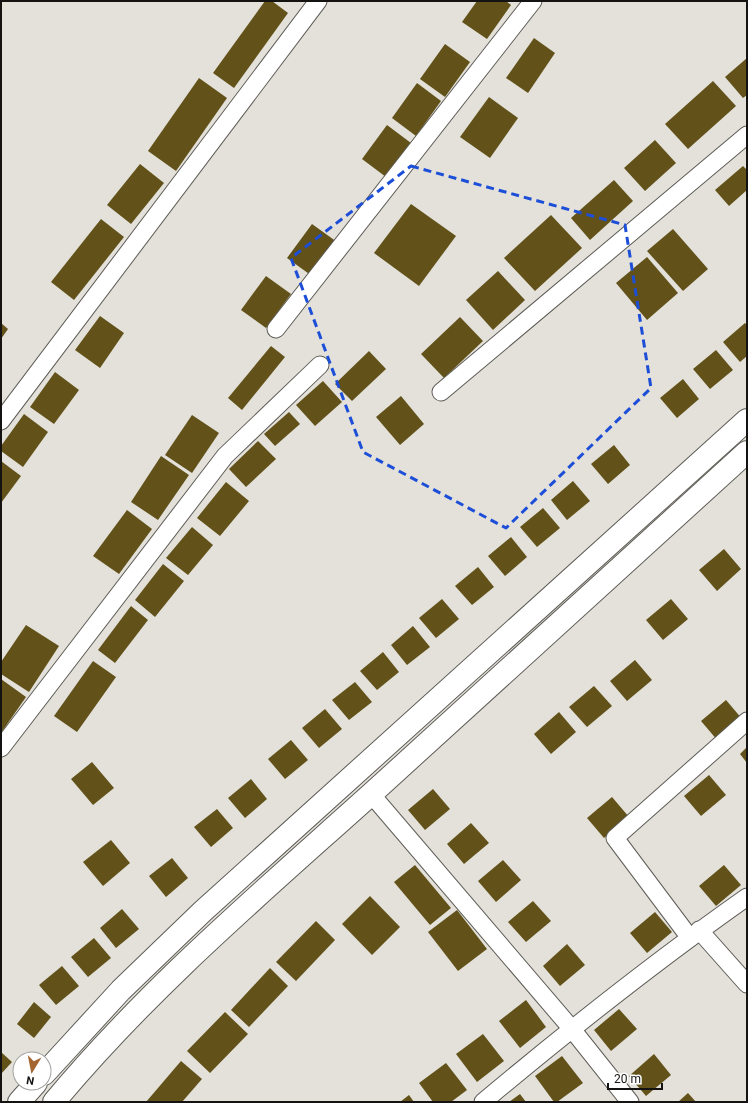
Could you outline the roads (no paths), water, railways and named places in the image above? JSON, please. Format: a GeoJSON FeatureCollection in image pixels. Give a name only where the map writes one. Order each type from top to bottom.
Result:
{"type":"FeatureCollection","features":[{"type":"Feature","properties":{"kind":"main road"},"geometry":{"type":"LineString","coordinates":[[52,1065],[121,990],[203,911],[747,420]]}},
{"type":"Feature","properties":{"kind":"main road"},"geometry":{"type":"LineString","coordinates":[[54,1102],[84,1066],[133,1013],[220,930],[747,452]]}},
{"type":"Feature","properties":{"kind":"main road"},"geometry":{"type":"LineString","coordinates":[[19,1102],[29,1091]]}},
{"type":"Feature","properties":{"kind":"street"},"geometry":{"type":"LineString","coordinates":[[1,421],[318,1]]}},
{"type":"Feature","properties":{"kind":"street"},"geometry":{"type":"LineString","coordinates":[[276,329],[533,1]]}},
{"type":"Feature","properties":{"kind":"street"},"geometry":{"type":"LineString","coordinates":[[441,392],[747,135]]}},
{"type":"Feature","properties":{"kind":"street"},"geometry":{"type":"LineString","coordinates":[[1,748],[225,456],[320,364]]}},
{"type":"Feature","properties":{"kind":"street"},"geometry":{"type":"LineString","coordinates":[[747,721],[615,838],[694,934],[747,984]]}},
{"type":"Feature","properties":{"kind":"street"},"geometry":{"type":"LineString","coordinates":[[371,794],[571,1028],[630,1102]]}},
{"type":"Feature","properties":{"kind":"street"},"geometry":{"type":"LineString","coordinates":[[483,1102],[571,1028],[694,934],[747,897]]}}]}
